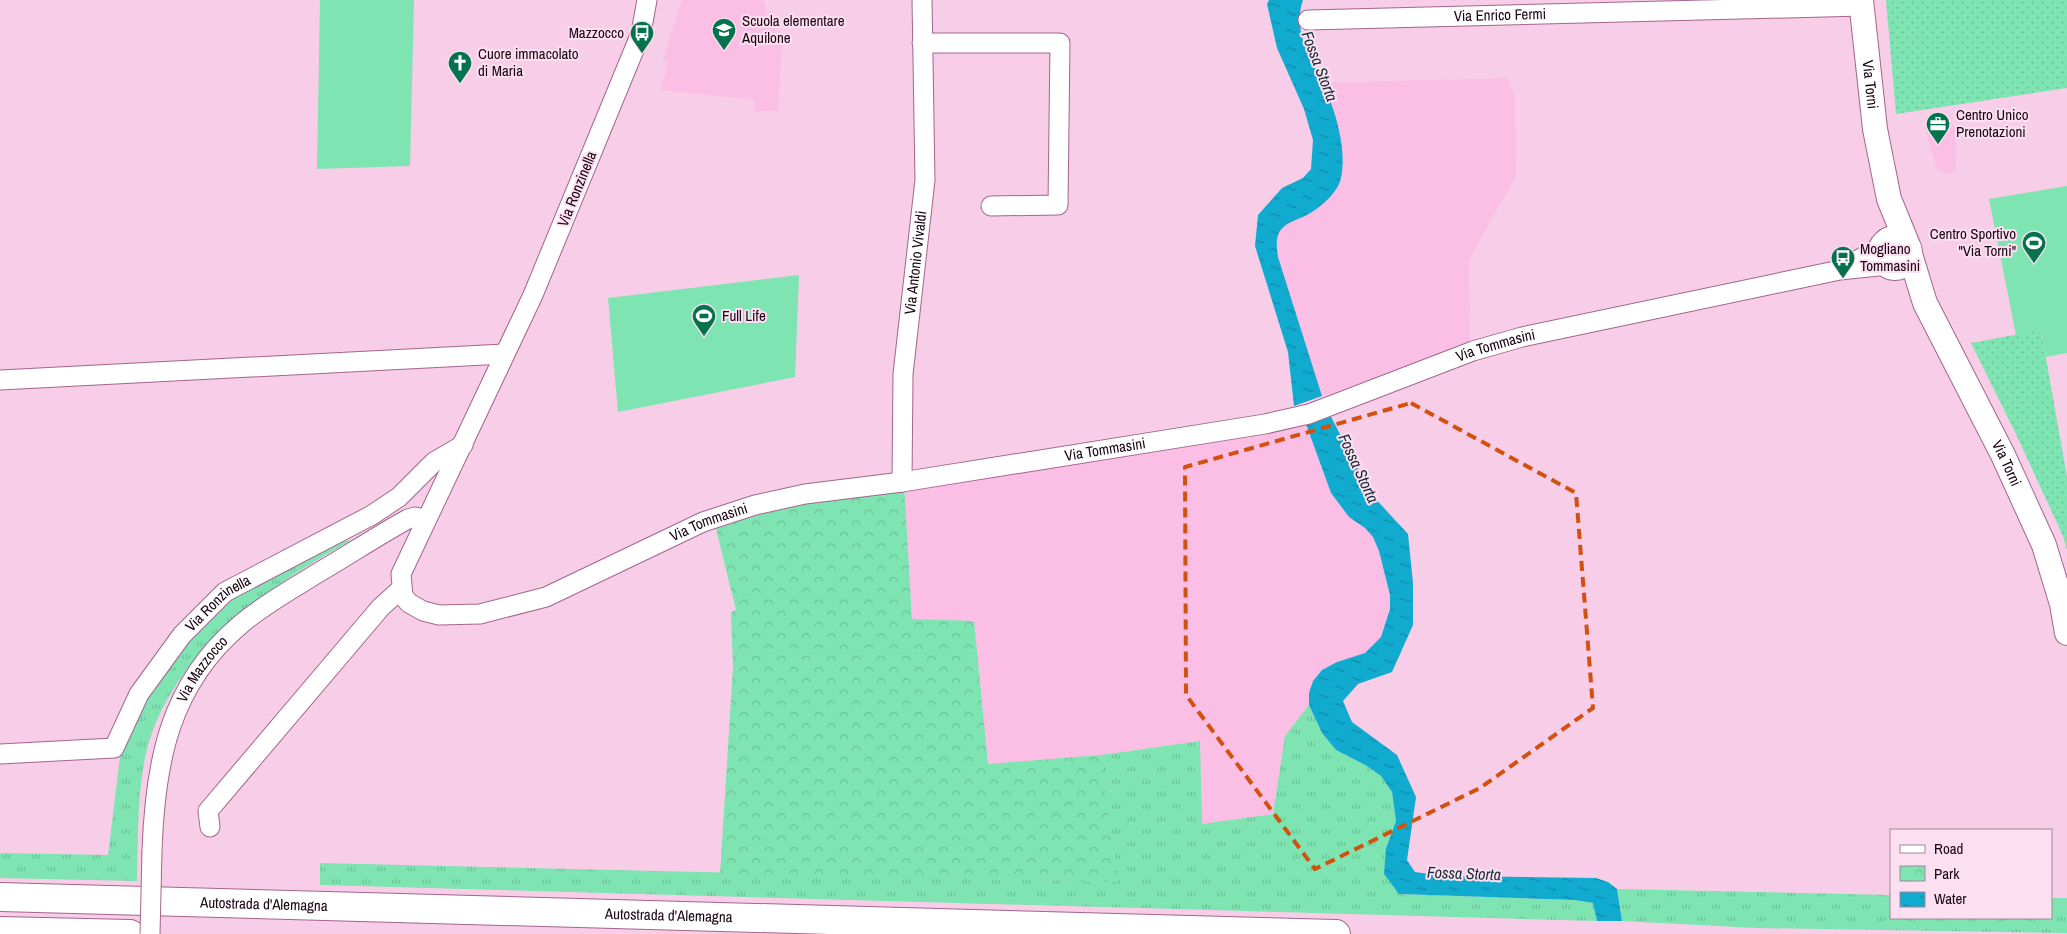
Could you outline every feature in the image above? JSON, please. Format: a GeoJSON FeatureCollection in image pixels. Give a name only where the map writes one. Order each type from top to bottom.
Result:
{"type":"FeatureCollection","features":[{"type":"Feature","properties":{"kind":"highway","name":"Autostrada d'Alemagna"},"geometry":{"type":"LineString","coordinates":[[0,897],[472,912],[1336,934]]}},
{"type":"Feature","properties":{"kind":"highway"},"geometry":{"type":"LineString","coordinates":[[0,931],[130,934]]}},
{"type":"Feature","properties":{"kind":"main road","name":"Via Torni"},"geometry":{"type":"LineString","coordinates":[[1861,3],[1875,129],[1889,199],[1895,253],[1925,303],[2003,455],[2036,527],[2064,601],[2067,633]]}},
{"type":"Feature","properties":{"kind":"street","name":"Via Ronzinella"},"geometry":{"type":"LineString","coordinates":[[644,23],[647,0]]}},
{"type":"Feature","properties":{"kind":"street","name":"Via Ronzinella"},"geometry":{"type":"LineString","coordinates":[[210,827],[208,811],[401,582],[426,519],[533,295],[655,0]]}},
{"type":"Feature","properties":{"kind":"street","name":"Via Antonio Vivaldi"},"geometry":{"type":"LineString","coordinates":[[902,482],[903,374],[925,180],[922,0]]}},
{"type":"Feature","properties":{"kind":"street","name":"Via Enrico Fermi"},"geometry":{"type":"LineString","coordinates":[[1308,20],[1409,8],[1861,3]]}},
{"type":"Feature","properties":{"kind":"street"},"geometry":{"type":"LineString","coordinates":[[922,44],[1060,43],[1058,205],[992,206]]}},
{"type":"Feature","properties":{"kind":"street","name":"Via Tommasini"},"geometry":{"type":"LineString","coordinates":[[401,582],[403,596],[409,603],[423,611],[439,616],[480,614],[499,610],[546,597],[704,522],[754,505],[806,494],[902,482],[1265,424],[1309,414],[1473,351],[1522,337],[1840,270],[1895,253]]}},
{"type":"Feature","properties":{"kind":"street"},"geometry":{"type":"LineString","coordinates":[[0,380],[504,354]]}},
{"type":"Feature","properties":{"kind":"street","name":"Via Ronzinella"},"geometry":{"type":"LineString","coordinates":[[0,754],[114,748],[139,694],[182,635],[225,592],[372,515],[400,497],[434,462],[463,445]]}},
{"type":"Feature","properties":{"kind":"street","name":"Via Mazzocco"},"geometry":{"type":"LineString","coordinates":[[150,934],[156,786],[167,739],[186,693],[216,650],[241,624],[277,598],[408,519],[415,517],[426,519]]}},
{"type":"Feature","properties":{"kind":"highlighted area"},"geometry":{"type":"Polygon","coordinates":[[[1411,403],[1576,493],[1593,708],[1480,788],[1315,869],[1186,695],[1185,467],[1411,403]]]}},
{"type":"Feature","properties":{"kind":"shaded area","name":"Scuola elementare Aquilone"},"geometry":{"type":"Polygon","coordinates":[[[682,0],[764,0],[766,13],[782,42],[778,111],[754,111],[755,100],[661,90],[668,63],[663,60],[682,0]]]}},
{"type":"Feature","properties":{"kind":"shaded area"},"geometry":{"type":"Polygon","coordinates":[[[1508,78],[1515,97],[1516,176],[1469,259],[1470,345],[1322,396],[1278,257],[1276,241],[1279,231],[1288,223],[1307,215],[1341,180],[1343,169],[1337,124],[1331,102],[1321,83],[1508,78]]]}},
{"type":"Feature","properties":{"kind":"shaded area"},"geometry":{"type":"Polygon","coordinates":[[[1955,125],[1956,170],[1950,174],[1937,170],[1926,132],[1955,125]]]}},
{"type":"Feature","properties":{"kind":"shaded area"},"geometry":{"type":"Polygon","coordinates":[[[1306,424],[1331,493],[1349,517],[1365,528],[1373,537],[1379,551],[1390,595],[1390,609],[1381,637],[1374,646],[1365,653],[1337,662],[1322,670],[1309,693],[1309,705],[1285,736],[1273,814],[1201,824],[1199,741],[1101,755],[988,764],[974,621],[912,619],[904,483],[1306,424]]]}},
{"type":"Feature","properties":{"kind":"green space"},"geometry":{"type":"Polygon","coordinates":[[[320,0],[414,0],[410,166],[317,169],[320,0]]]}},
{"type":"Feature","properties":{"kind":"green space"},"geometry":{"type":"Polygon","coordinates":[[[1886,0],[2067,0],[2067,88],[1896,114],[1886,0]]]}},
{"type":"Feature","properties":{"kind":"green space","name":"Centro Sportivo \"Via Torni\""},"geometry":{"type":"Polygon","coordinates":[[[2067,186],[2067,353],[2046,357],[2041,330],[2016,335],[1989,199],[2067,186]]]}},
{"type":"Feature","properties":{"kind":"green space","name":"Full Life"},"geometry":{"type":"Polygon","coordinates":[[[799,275],[795,377],[618,412],[608,298],[799,275]]]}},
{"type":"Feature","properties":{"kind":"green space"},"geometry":{"type":"Polygon","coordinates":[[[2041,330],[2067,477],[2067,550],[2063,536],[2016,434],[1971,343],[2041,330]]]}},
{"type":"Feature","properties":{"kind":"green space"},"geometry":{"type":"Polygon","coordinates":[[[904,483],[912,619],[974,621],[988,764],[1101,755],[1118,882],[720,874],[733,667],[731,612],[736,610],[716,529],[785,508],[904,483]]]}},
{"type":"Feature","properties":{"kind":"green space"},"geometry":{"type":"Polygon","coordinates":[[[352,540],[288,578],[256,601],[199,654],[176,685],[158,718],[146,753],[139,801],[137,881],[0,878],[0,853],[108,855],[121,749],[152,671],[217,600],[302,548],[352,540]]]}},
{"type":"Feature","properties":{"kind":"green space"},"geometry":{"type":"Polygon","coordinates":[[[1309,705],[1322,733],[1336,750],[1367,766],[1381,776],[1392,792],[1396,821],[1386,848],[1399,894],[1575,900],[1593,903],[1597,921],[320,885],[320,863],[1117,882],[1101,755],[1200,741],[1202,824],[1273,814],[1285,736],[1309,705]]]}},
{"type":"Feature","properties":{"kind":"green space"},"geometry":{"type":"Polygon","coordinates":[[[1617,889],[1890,895],[1890,919],[2052,919],[2052,898],[2067,898],[2067,933],[1756,928],[1622,921],[1617,889]]]}},
{"type":"Feature","properties":{"kind":"water"},"geometry":{"type":"Polygon","coordinates":[[[1269,0],[1303,0],[1300,27],[1303,40],[1331,103],[1339,130],[1343,159],[1339,184],[1327,200],[1305,216],[1285,225],[1277,237],[1278,257],[1322,396],[1294,406],[1288,352],[1255,246],[1258,215],[1282,188],[1303,178],[1311,169],[1313,140],[1304,109],[1277,48],[1267,4],[1269,0]]]}},
{"type":"Feature","properties":{"kind":"water"},"geometry":{"type":"Polygon","coordinates":[[[1330,415],[1372,495],[1408,534],[1413,583],[1413,625],[1392,672],[1358,684],[1343,701],[1352,722],[1397,755],[1416,797],[1407,860],[1415,872],[1445,876],[1596,878],[1608,882],[1617,889],[1622,921],[1597,921],[1593,903],[1575,900],[1399,894],[1384,874],[1386,848],[1396,821],[1392,792],[1381,776],[1367,766],[1336,750],[1322,733],[1309,705],[1309,693],[1313,681],[1322,670],[1337,662],[1365,653],[1381,637],[1390,609],[1390,595],[1379,551],[1373,537],[1365,528],[1349,517],[1331,493],[1306,424],[1330,415]]]}},
{"type":"Feature","properties":{"kind":"place","name":"Scuola elementare Aquilone"},"geometry":{"type":"Point","coordinates":[724,51]}},
{"type":"Feature","properties":{"kind":"place","name":"Mazzocco"},"geometry":{"type":"Point","coordinates":[642,54]}},
{"type":"Feature","properties":{"kind":"place","name":"Cuore immacolato di Maria"},"geometry":{"type":"Point","coordinates":[460,84]}},
{"type":"Feature","properties":{"kind":"place","name":"Centro Unico Prenotazioni"},"geometry":{"type":"Point","coordinates":[1938,145]}},
{"type":"Feature","properties":{"kind":"place","name":"Centro Sportivo \"Via Torni\""},"geometry":{"type":"Point","coordinates":[2034,264]}},
{"type":"Feature","properties":{"kind":"place","name":"Mogliano Tommasini"},"geometry":{"type":"Point","coordinates":[1843,279]}},
{"type":"Feature","properties":{"kind":"place","name":"Full Life"},"geometry":{"type":"Point","coordinates":[704,337]}},
{"type":"Feature","properties":{"kind":"water label","name":"Fossa Storta"},"geometry":{"type":"Point","coordinates":[1320,66]}},
{"type":"Feature","properties":{"kind":"water label","name":"Fossa Storta"},"geometry":{"type":"Point","coordinates":[1359,468]}},
{"type":"Feature","properties":{"kind":"water label","name":"Fossa Storta"},"geometry":{"type":"Point","coordinates":[1464,873]}}]}
